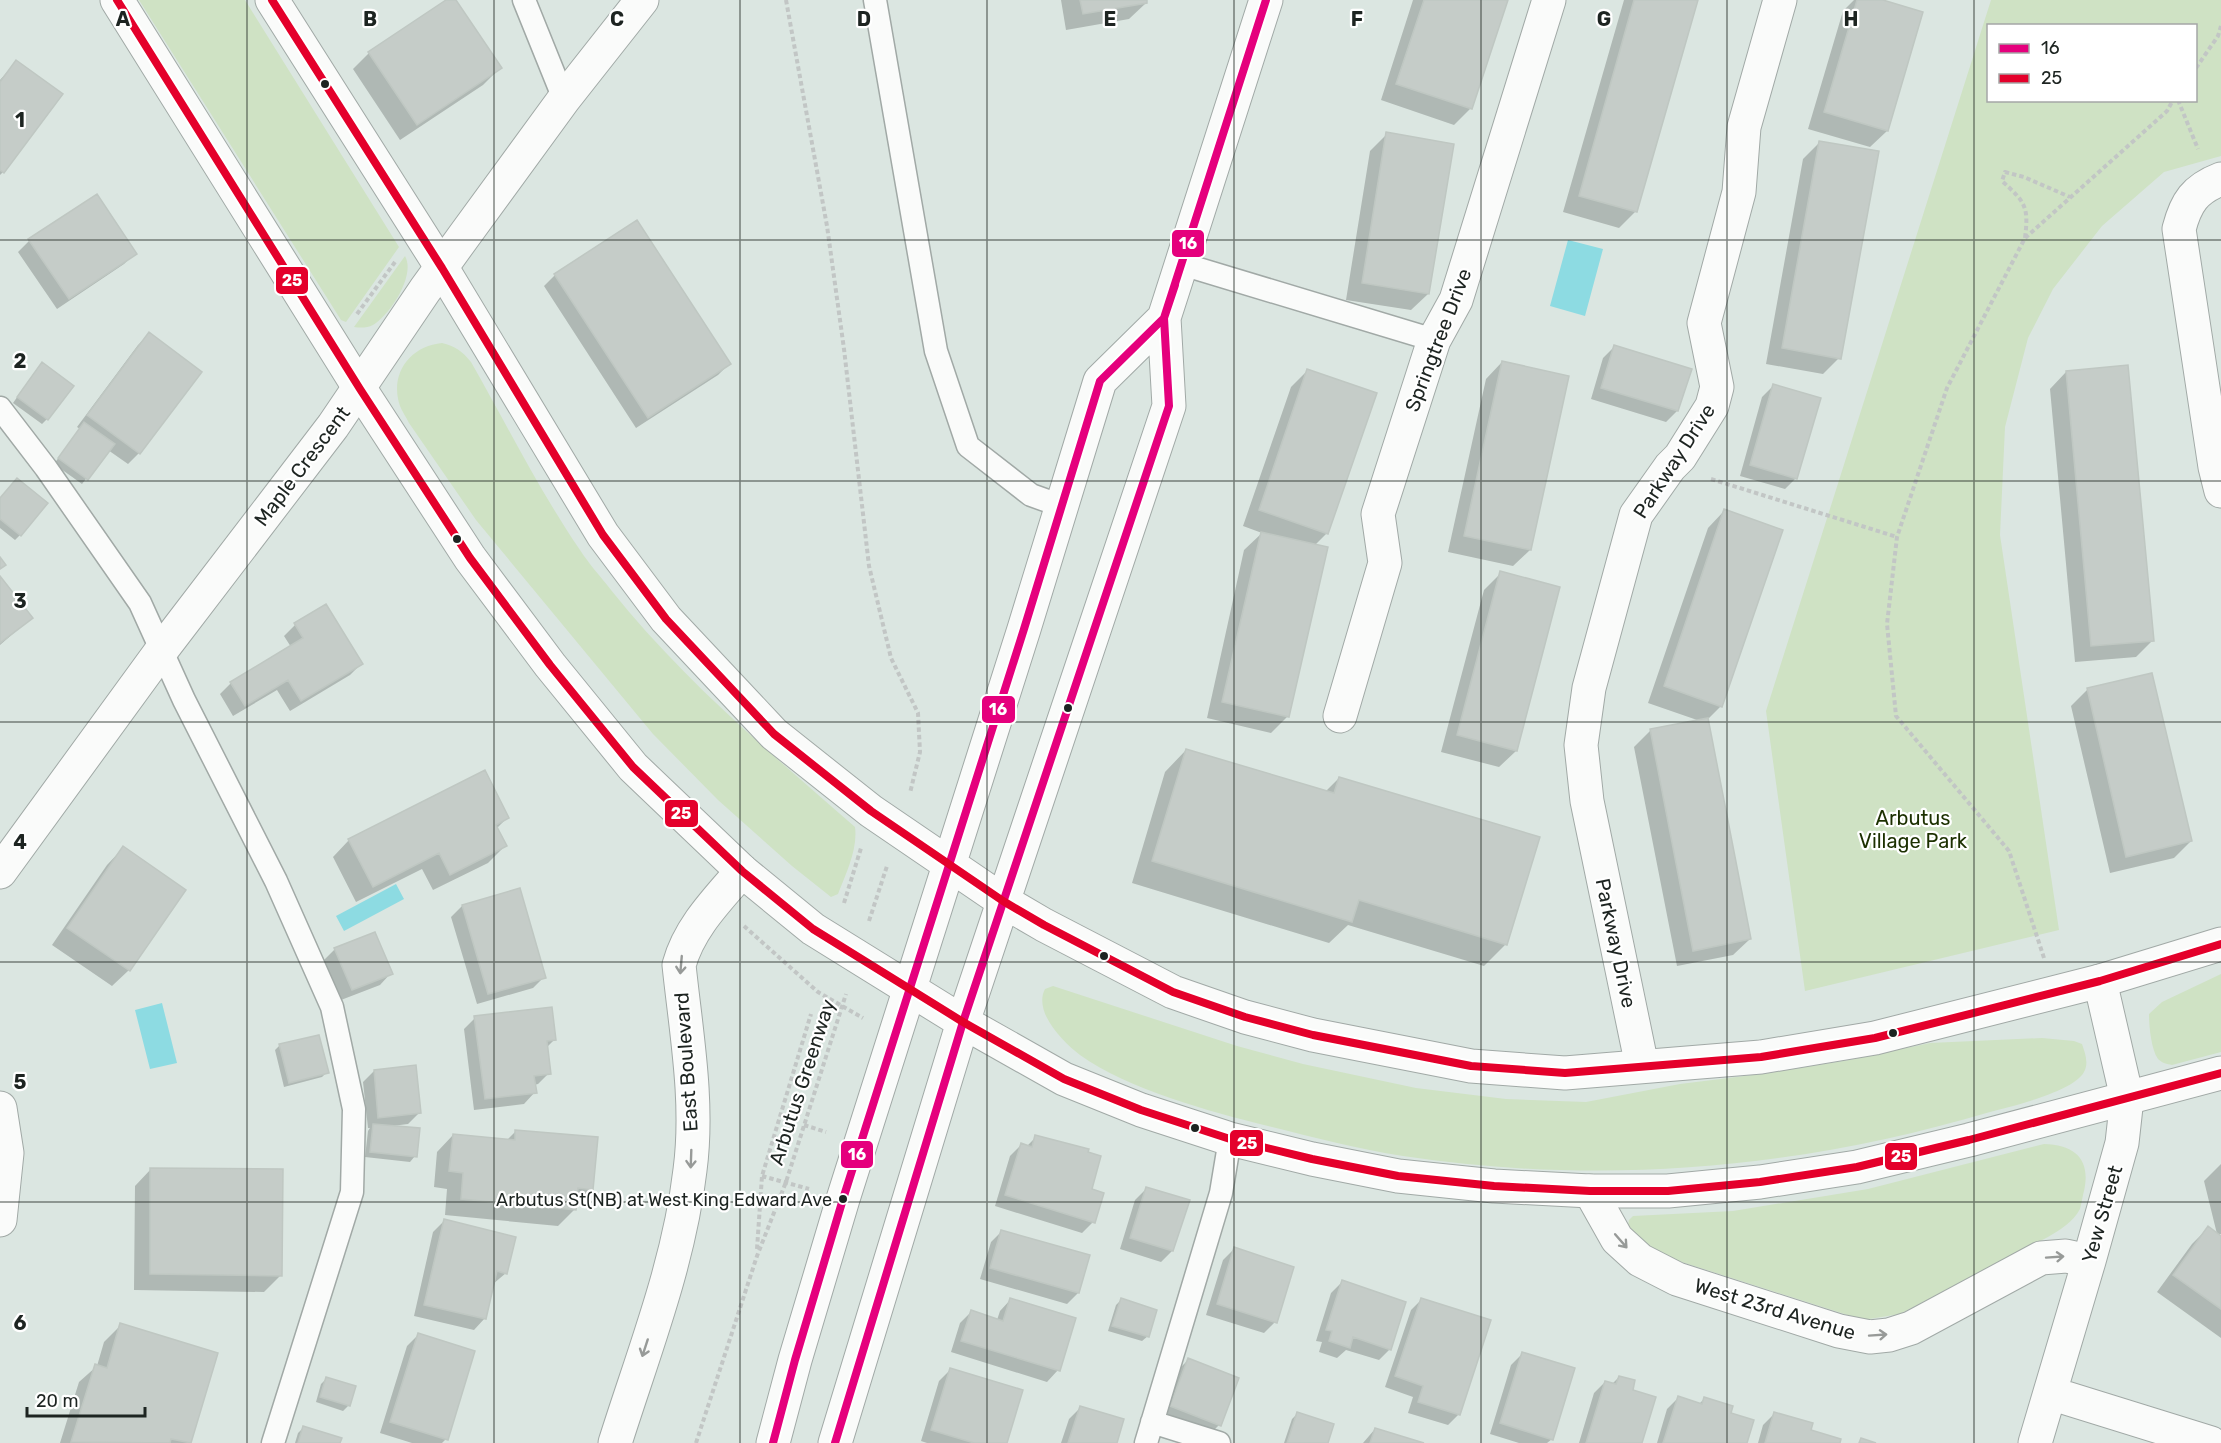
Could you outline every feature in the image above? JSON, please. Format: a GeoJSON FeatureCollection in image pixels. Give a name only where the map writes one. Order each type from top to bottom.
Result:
{"type":"FeatureCollection","features":[{"type":"Feature","properties":{"kind":"main road"},"geometry":{"type":"LineString","coordinates":[[117,0],[360,389],[470,558],[550,665],[633,767],[742,871],[813,929],[963,1022],[1065,1079],[1141,1110],[1230,1139],[1312,1160],[1398,1176],[1494,1186],[1590,1191],[1668,1191],[1761,1182],[1857,1167],[1969,1140],[2221,1073]]}},
{"type":"Feature","properties":{"kind":"main road"},"geometry":{"type":"LineString","coordinates":[[272,0],[441,268],[603,536],[666,619],[774,734],[862,804],[948,865],[1004,901],[1044,925],[1173,992],[1245,1017],[1313,1035],[1471,1066],[1565,1072],[1761,1057],[1875,1038],[2100,981],[2221,944]]}},
{"type":"Feature","properties":{"kind":"main road","name":"Maple Crescent"},"geometry":{"type":"LineString","coordinates":[[0,872],[161,651],[360,389],[441,268],[564,99],[642,0]]}},
{"type":"Feature","properties":{"kind":"main road"},"geometry":{"type":"LineString","coordinates":[[836,1443],[963,1022],[1169,406],[1164,318],[1266,0]]}},
{"type":"Feature","properties":{"kind":"main road","name":"Springtree Drive"},"geometry":{"type":"LineString","coordinates":[[1340,716],[1385,562],[1378,514],[1434,340],[1456,300],[1550,0]]}},
{"type":"Feature","properties":{"kind":"main road","name":"Parkway Drive"},"geometry":{"type":"LineString","coordinates":[[1642,1066],[1587,801],[1581,745],[1589,688],[1636,515],[1670,467],[1680,457],[1712,406],[1717,387],[1704,323],[1740,192],[1744,127],[1780,0]]}},
{"type":"Feature","properties":{"kind":"main road"},"geometry":{"type":"LineString","coordinates":[[2217,181],[2204,186],[2185,208],[2179,229],[2219,465]]}},
{"type":"Feature","properties":{"kind":"main road"},"geometry":{"type":"LineString","coordinates":[[773,1443],[812,1302],[908,989],[1100,381],[1164,318]]}},
{"type":"Feature","properties":{"kind":"main road","name":"East Boulevard"},"geometry":{"type":"LineString","coordinates":[[615,1443],[676,1250],[691,1169],[692,1095],[679,965],[684,945],[742,871]]}},
{"type":"Feature","properties":{"kind":"main road","name":"Yew Street"},"geometry":{"type":"LineString","coordinates":[[2035,1443],[2122,1143],[2127,1098],[2100,981]]}},
{"type":"Feature","properties":{"kind":"main road"},"geometry":{"type":"LineString","coordinates":[[0,1108],[7,1153],[0,1220]]}},
{"type":"Feature","properties":{"kind":"main road","name":"West 23rd Avenue"},"geometry":{"type":"LineString","coordinates":[[1590,1191],[1617,1239],[1640,1260],[1677,1279],[1839,1331],[1870,1336],[1889,1335],[1911,1328],[2041,1258],[2066,1256],[2089,1262]]}},
{"type":"Feature","properties":{"kind":"main road"},"geometry":{"type":"LineString","coordinates":[[2050,1393],[2211,1443]]}},
{"type":"Feature","properties":{"kind":"lane"},"geometry":{"type":"LineString","coordinates":[[524,0],[564,99]]}},
{"type":"Feature","properties":{"kind":"lane"},"geometry":{"type":"LineString","coordinates":[[875,0],[936,351],[968,446],[1032,495],[1062,506]]}},
{"type":"Feature","properties":{"kind":"lane"},"geometry":{"type":"LineString","coordinates":[[1182,264],[1434,340]]}},
{"type":"Feature","properties":{"kind":"lane"},"geometry":{"type":"LineString","coordinates":[[0,408],[46,468],[140,603],[161,651],[276,881],[332,1007],[354,1109],[352,1192],[273,1443]]}},
{"type":"Feature","properties":{"kind":"lane"},"geometry":{"type":"LineString","coordinates":[[1219,1443],[1149,1432],[1221,1193],[1230,1139]]}},
{"type":"Feature","properties":{"kind":"path"},"geometry":{"type":"LineString","coordinates":[[786,0],[827,226],[869,566],[891,658],[918,713],[920,752],[915,778],[907,801]]}},
{"type":"Feature","properties":{"kind":"path"},"geometry":{"type":"LineString","coordinates":[[2197,67],[2218,36],[2221,26]]}},
{"type":"Feature","properties":{"kind":"path"},"geometry":{"type":"LineString","coordinates":[[2025,238],[2173,102]]}},
{"type":"Feature","properties":{"kind":"path"},"geometry":{"type":"LineString","coordinates":[[2176,102],[2217,181]]}},
{"type":"Feature","properties":{"kind":"path"},"geometry":{"type":"LineString","coordinates":[[2046,962],[2009,851],[1896,716],[1887,624],[1897,537],[1947,388],[2025,238],[2028,216],[2024,203],[2002,181],[2005,172],[2024,177],[2070,197]]}},
{"type":"Feature","properties":{"kind":"path"},"geometry":{"type":"LineString","coordinates":[[357,315],[397,259]]}},
{"type":"Feature","properties":{"kind":"path"},"geometry":{"type":"LineString","coordinates":[[1670,467],[1897,537]]}},
{"type":"Feature","properties":{"kind":"path"},"geometry":{"type":"LineString","coordinates":[[844,903],[862,843]]}},
{"type":"Feature","properties":{"kind":"path"},"geometry":{"type":"LineString","coordinates":[[870,919],[887,864]]}},
{"type":"Feature","properties":{"kind":"path","name":"Arbutus Greenway"},"geometry":{"type":"LineString","coordinates":[[757,1256],[786,1182],[848,986]]}},
{"type":"Feature","properties":{"kind":"path","name":"Arbutus Greenway"},"geometry":{"type":"LineString","coordinates":[[757,1256],[762,1176],[811,1014]]}},
{"type":"Feature","properties":{"kind":"path"},"geometry":{"type":"LineString","coordinates":[[804,1125],[831,1134]]}},
{"type":"Feature","properties":{"kind":"path"},"geometry":{"type":"LineString","coordinates":[[762,1176],[814,1191]]}},
{"type":"Feature","properties":{"kind":"path"},"geometry":{"type":"LineString","coordinates":[[696,1443],[757,1256]]}},
{"type":"Feature","properties":{"kind":"green space"},"geometry":{"type":"Polygon","coordinates":[[[139,0],[245,0],[399,247],[346,322],[341,320],[139,0]]]}},
{"type":"Feature","properties":{"kind":"green space","name":"Arbutus Village Park"},"geometry":{"type":"Polygon","coordinates":[[[1991,0],[2221,0],[2221,156],[2164,172],[2102,226],[2053,289],[2028,338],[2005,427],[2000,535],[2059,930],[1805,991],[1766,711],[1991,0]]]}},
{"type":"Feature","properties":{"kind":"green space"},"geometry":{"type":"Polygon","coordinates":[[[405,256],[407,273],[404,284],[387,313],[373,325],[364,328],[354,327],[405,256]]]}},
{"type":"Feature","properties":{"kind":"green space"},"geometry":{"type":"Polygon","coordinates":[[[442,343],[458,349],[471,362],[565,527],[587,560],[638,623],[727,714],[855,827],[853,852],[838,894],[831,897],[792,866],[718,800],[653,734],[476,520],[409,423],[400,406],[397,394],[400,373],[412,356],[431,345],[442,343]]]}},
{"type":"Feature","properties":{"kind":"green space"},"geometry":{"type":"Polygon","coordinates":[[[2221,974],[2221,1052],[2172,1065],[2158,1059],[2152,1044],[2149,1014],[2162,1002],[2221,974]]]}},
{"type":"Feature","properties":{"kind":"green space"},"geometry":{"type":"Polygon","coordinates":[[[1053,986],[1237,1046],[1303,1064],[1416,1088],[1506,1099],[1586,1102],[1680,1084],[1849,1060],[1930,1043],[2042,1038],[2074,1041],[2082,1044],[2086,1065],[2078,1079],[2068,1086],[2012,1106],[1918,1131],[1845,1147],[1772,1159],[1699,1167],[1626,1170],[1552,1170],[1477,1165],[1369,1150],[1221,1114],[1145,1089],[1099,1067],[1080,1055],[1058,1034],[1046,1017],[1042,998],[1045,989],[1053,986]]]}},
{"type":"Feature","properties":{"kind":"green space"},"geometry":{"type":"Polygon","coordinates":[[[2044,1144],[2056,1145],[2074,1152],[2084,1165],[2085,1183],[2080,1209],[2074,1218],[2048,1237],[1900,1314],[1863,1320],[1666,1257],[1646,1246],[1628,1225],[1633,1216],[1733,1211],[1868,1189],[2044,1144]]]}},
{"type":"Feature","properties":{"kind":"water"},"geometry":{"type":"Polygon","coordinates":[[[1568,240],[1603,249],[1585,316],[1550,306],[1568,240]]]}},
{"type":"Feature","properties":{"kind":"water"},"geometry":{"type":"Polygon","coordinates":[[[396,884],[404,899],[344,931],[336,916],[396,884]]]}},
{"type":"Feature","properties":{"kind":"water"},"geometry":{"type":"Polygon","coordinates":[[[162,1003],[177,1063],[150,1069],[135,1010],[162,1003]]]}},
{"type":"Feature","properties":{"kind":"building"},"geometry":{"type":"Polygon","coordinates":[[[446,0],[456,0],[502,68],[417,125],[368,52],[446,0]]]}},
{"type":"Feature","properties":{"kind":"building"},"geometry":{"type":"Polygon","coordinates":[[[1080,0],[1147,0],[1147,3],[1083,14],[1080,0]]]}},
{"type":"Feature","properties":{"kind":"building"},"geometry":{"type":"Polygon","coordinates":[[[1424,0],[1508,0],[1472,109],[1396,84],[1424,0]]]}},
{"type":"Feature","properties":{"kind":"building"},"geometry":{"type":"Polygon","coordinates":[[[1634,0],[1698,0],[1637,212],[1579,196],[1634,0]]]}},
{"type":"Feature","properties":{"kind":"building"},"geometry":{"type":"Polygon","coordinates":[[[1857,0],[1883,0],[1923,12],[1888,131],[1824,112],[1857,0]]]}},
{"type":"Feature","properties":{"kind":"building"},"geometry":{"type":"Polygon","coordinates":[[[16,60],[63,94],[4,173],[0,170],[0,82],[16,60]]]}},
{"type":"Feature","properties":{"kind":"building"},"geometry":{"type":"Polygon","coordinates":[[[1386,132],[1454,144],[1429,294],[1362,283],[1386,132]]]}},
{"type":"Feature","properties":{"kind":"building"},"geometry":{"type":"Polygon","coordinates":[[[1819,141],[1879,151],[1841,359],[1782,348],[1819,141]]]}},
{"type":"Feature","properties":{"kind":"building"},"geometry":{"type":"Polygon","coordinates":[[[97,194],[137,254],[69,299],[28,239],[97,194]]]}},
{"type":"Feature","properties":{"kind":"building"},"geometry":{"type":"Polygon","coordinates":[[[637,220],[731,364],[648,418],[554,274],[637,220]]]}},
{"type":"Feature","properties":{"kind":"building"},"geometry":{"type":"Polygon","coordinates":[[[149,332],[202,372],[140,454],[87,415],[149,332]]]}},
{"type":"Feature","properties":{"kind":"building"},"geometry":{"type":"Polygon","coordinates":[[[1614,345],[1692,369],[1678,411],[1601,388],[1614,345]]]}},
{"type":"Feature","properties":{"kind":"building"},"geometry":{"type":"Polygon","coordinates":[[[1502,361],[1569,376],[1531,550],[1464,536],[1502,361]]]}},
{"type":"Feature","properties":{"kind":"building"},"geometry":{"type":"Polygon","coordinates":[[[42,362],[74,386],[48,420],[17,397],[42,362]]]}},
{"type":"Feature","properties":{"kind":"building"},"geometry":{"type":"Polygon","coordinates":[[[2128,365],[2154,641],[2091,646],[2066,371],[2128,365]]]}},
{"type":"Feature","properties":{"kind":"building"},"geometry":{"type":"Polygon","coordinates":[[[1307,369],[1377,393],[1328,534],[1259,510],[1307,369]]]}},
{"type":"Feature","properties":{"kind":"building"},"geometry":{"type":"Polygon","coordinates":[[[1773,384],[1821,398],[1797,479],[1750,465],[1773,384]]]}},
{"type":"Feature","properties":{"kind":"building"},"geometry":{"type":"Polygon","coordinates":[[[84,422],[115,444],[88,480],[58,458],[84,422]]]}},
{"type":"Feature","properties":{"kind":"building"},"geometry":{"type":"Polygon","coordinates":[[[17,478],[48,503],[21,536],[0,519],[0,498],[17,478]]]}},
{"type":"Feature","properties":{"kind":"building"},"geometry":{"type":"Polygon","coordinates":[[[1724,509],[1783,530],[1722,707],[1664,686],[1724,509]]]}},
{"type":"Feature","properties":{"kind":"building"},"geometry":{"type":"Polygon","coordinates":[[[1261,532],[1328,547],[1289,717],[1222,702],[1261,532]]]}},
{"type":"Feature","properties":{"kind":"building"},"geometry":{"type":"Polygon","coordinates":[[[0,557],[6,565],[0,569],[0,557]]]}},
{"type":"Feature","properties":{"kind":"building"},"geometry":{"type":"Polygon","coordinates":[[[1500,571],[1560,587],[1517,751],[1457,735],[1500,571]]]}},
{"type":"Feature","properties":{"kind":"building"},"geometry":{"type":"Polygon","coordinates":[[[0,576],[33,618],[0,643],[0,576]]]}},
{"type":"Feature","properties":{"kind":"building"},"geometry":{"type":"Polygon","coordinates":[[[326,604],[363,664],[301,701],[288,680],[245,706],[230,682],[303,638],[294,623],[326,604]]]}},
{"type":"Feature","properties":{"kind":"building"},"geometry":{"type":"Polygon","coordinates":[[[2152,673],[2192,841],[2126,857],[2087,688],[2152,673]]]}},
{"type":"Feature","properties":{"kind":"building"},"geometry":{"type":"Polygon","coordinates":[[[1708,718],[1751,939],[1693,951],[1650,729],[1708,718]]]}},
{"type":"Feature","properties":{"kind":"building"},"geometry":{"type":"Polygon","coordinates":[[[1186,749],[1334,793],[1339,777],[1540,837],[1507,945],[1359,900],[1352,922],[1152,861],[1186,749]]]}},
{"type":"Feature","properties":{"kind":"building"},"geometry":{"type":"Polygon","coordinates":[[[485,770],[509,818],[496,825],[507,846],[450,875],[439,853],[373,887],[348,839],[485,770]]]}},
{"type":"Feature","properties":{"kind":"building"},"geometry":{"type":"Polygon","coordinates":[[[123,846],[186,890],[130,971],[67,928],[123,846]]]}},
{"type":"Feature","properties":{"kind":"building"},"geometry":{"type":"Polygon","coordinates":[[[520,888],[546,978],[488,994],[462,905],[520,888]]]}},
{"type":"Feature","properties":{"kind":"building"},"geometry":{"type":"Polygon","coordinates":[[[375,932],[393,974],[352,990],[334,948],[375,932]]]}},
{"type":"Feature","properties":{"kind":"building"},"geometry":{"type":"Polygon","coordinates":[[[552,1007],[556,1040],[547,1041],[551,1074],[534,1076],[537,1093],[485,1099],[474,1016],[552,1007]]]}},
{"type":"Feature","properties":{"kind":"building"},"geometry":{"type":"Polygon","coordinates":[[[319,1035],[329,1073],[289,1083],[279,1044],[319,1035]]]}},
{"type":"Feature","properties":{"kind":"building"},"geometry":{"type":"Polygon","coordinates":[[[416,1065],[421,1113],[378,1118],[374,1070],[416,1065]]]}},
{"type":"Feature","properties":{"kind":"building"},"geometry":{"type":"Polygon","coordinates":[[[373,1124],[420,1128],[417,1157],[370,1152],[373,1124]]]}},
{"type":"Feature","properties":{"kind":"building"},"geometry":{"type":"Polygon","coordinates":[[[515,1130],[598,1137],[593,1190],[578,1188],[576,1210],[461,1199],[463,1173],[449,1171],[453,1134],[515,1140],[515,1130]]]}},
{"type":"Feature","properties":{"kind":"building"},"geometry":{"type":"Polygon","coordinates":[[[1035,1135],[1089,1149],[1088,1152],[1101,1156],[1092,1189],[1104,1193],[1095,1223],[1005,1195],[1021,1143],[1032,1147],[1035,1135]]]}},
{"type":"Feature","properties":{"kind":"building"},"geometry":{"type":"Polygon","coordinates":[[[150,1168],[283,1169],[282,1276],[150,1274],[150,1168]]]}},
{"type":"Feature","properties":{"kind":"building"},"geometry":{"type":"Polygon","coordinates":[[[1146,1187],[1190,1200],[1173,1251],[1130,1238],[1146,1187]]]}},
{"type":"Feature","properties":{"kind":"building"},"geometry":{"type":"Polygon","coordinates":[[[444,1219],[516,1237],[507,1274],[497,1271],[486,1319],[424,1305],[444,1219]]]}},
{"type":"Feature","properties":{"kind":"building"},"geometry":{"type":"Polygon","coordinates":[[[2208,1226],[2221,1236],[2221,1309],[2173,1275],[2208,1226]]]}},
{"type":"Feature","properties":{"kind":"building"},"geometry":{"type":"Polygon","coordinates":[[[1001,1230],[1090,1255],[1079,1293],[990,1268],[1001,1230]]]}},
{"type":"Feature","properties":{"kind":"building"},"geometry":{"type":"Polygon","coordinates":[[[1234,1247],[1294,1267],[1277,1323],[1217,1304],[1234,1247]]]}},
{"type":"Feature","properties":{"kind":"building"},"geometry":{"type":"Polygon","coordinates":[[[1342,1280],[1406,1302],[1391,1350],[1353,1337],[1350,1348],[1329,1341],[1332,1331],[1326,1330],[1342,1280]]]}},
{"type":"Feature","properties":{"kind":"building"},"geometry":{"type":"Polygon","coordinates":[[[1010,1298],[1076,1318],[1060,1371],[961,1341],[971,1310],[1003,1321],[1010,1298]]]}},
{"type":"Feature","properties":{"kind":"building"},"geometry":{"type":"Polygon","coordinates":[[[1121,1298],[1157,1310],[1149,1337],[1112,1326],[1121,1298]]]}},
{"type":"Feature","properties":{"kind":"building"},"geometry":{"type":"Polygon","coordinates":[[[1421,1298],[1491,1320],[1460,1415],[1418,1402],[1423,1386],[1395,1376],[1421,1298]]]}},
{"type":"Feature","properties":{"kind":"building"},"geometry":{"type":"Polygon","coordinates":[[[120,1323],[218,1353],[191,1443],[171,1439],[170,1443],[71,1442],[95,1364],[107,1368],[120,1323]]]}},
{"type":"Feature","properties":{"kind":"building"},"geometry":{"type":"Polygon","coordinates":[[[418,1333],[475,1351],[448,1440],[390,1422],[418,1333]]]}},
{"type":"Feature","properties":{"kind":"building"},"geometry":{"type":"Polygon","coordinates":[[[1522,1352],[1575,1368],[1553,1440],[1500,1423],[1522,1352]]]}},
{"type":"Feature","properties":{"kind":"building"},"geometry":{"type":"Polygon","coordinates":[[[1188,1358],[1239,1378],[1221,1426],[1170,1406],[1188,1358]]]}},
{"type":"Feature","properties":{"kind":"building"},"geometry":{"type":"Polygon","coordinates":[[[950,1368],[1023,1390],[1007,1443],[974,1443],[931,1430],[950,1368]]]}},
{"type":"Feature","properties":{"kind":"building"},"geometry":{"type":"Polygon","coordinates":[[[1619,1376],[1635,1380],[1633,1390],[1656,1397],[1642,1443],[1586,1443],[1605,1381],[1616,1384],[1619,1376]]]}},
{"type":"Feature","properties":{"kind":"building"},"geometry":{"type":"Polygon","coordinates":[[[326,1377],[356,1386],[350,1406],[320,1397],[326,1377]]]}},
{"type":"Feature","properties":{"kind":"building"},"geometry":{"type":"Polygon","coordinates":[[[1678,1396],[1702,1404],[1704,1397],[1733,1406],[1731,1413],[1754,1420],[1747,1443],[1663,1443],[1678,1396]]]}},
{"type":"Feature","properties":{"kind":"building"},"geometry":{"type":"Polygon","coordinates":[[[1080,1406],[1124,1419],[1117,1443],[1068,1443],[1080,1406]]]}},
{"type":"Feature","properties":{"kind":"building"},"geometry":{"type":"Polygon","coordinates":[[[1297,1412],[1334,1424],[1328,1443],[1287,1443],[1297,1412]]]}},
{"type":"Feature","properties":{"kind":"building"},"geometry":{"type":"Polygon","coordinates":[[[1774,1412],[1813,1423],[1811,1430],[1841,1439],[1840,1443],[1765,1443],[1774,1412]]]}},
{"type":"Feature","properties":{"kind":"building"},"geometry":{"type":"Polygon","coordinates":[[[303,1426],[342,1438],[340,1443],[298,1443],[303,1426]]]}},
{"type":"Feature","properties":{"kind":"building"},"geometry":{"type":"Polygon","coordinates":[[[1375,1428],[1424,1443],[1370,1443],[1375,1428]]]}},
{"type":"Feature","properties":{"kind":"building"},"geometry":{"type":"Polygon","coordinates":[[[1861,1438],[1876,1443],[1859,1443],[1861,1438]]]}},
{"type":"Feature","properties":{"kind":"transit line","name":"25"},"geometry":{"type":"LineString","coordinates":[[117,0],[360,389],[470,558],[550,665],[633,767],[742,871],[813,929],[963,1022],[1064,1079],[1141,1110],[1230,1139],[1312,1159],[1398,1176],[1494,1186],[1590,1191],[1668,1191],[1760,1182],[1857,1167],[1969,1140],[2221,1073]]}},
{"type":"Feature","properties":{"kind":"transit line","name":"25"},"geometry":{"type":"LineString","coordinates":[[272,0],[442,268],[603,535],[666,619],[774,734],[871,811],[1003,901],[1044,925],[1173,992],[1245,1017],[1313,1035],[1471,1066],[1565,1073],[1761,1057],[1875,1038],[2100,981],[2221,944]]}},
{"type":"Feature","properties":{"kind":"transit line","name":"16"},"geometry":{"type":"LineString","coordinates":[[773,1443],[843,1199],[1024,629],[1100,381],[1164,318],[1266,0]]}},
{"type":"Feature","properties":{"kind":"transit line","name":"16"},"geometry":{"type":"LineString","coordinates":[[835,1443],[963,1022],[1169,406],[1164,318],[1175,285]]}},
{"type":"Feature","properties":{"kind":"place","name":"Arbutus St(NB) at West King Edward Ave"},"geometry":{"type":"Point","coordinates":[843,1199]}}]}
